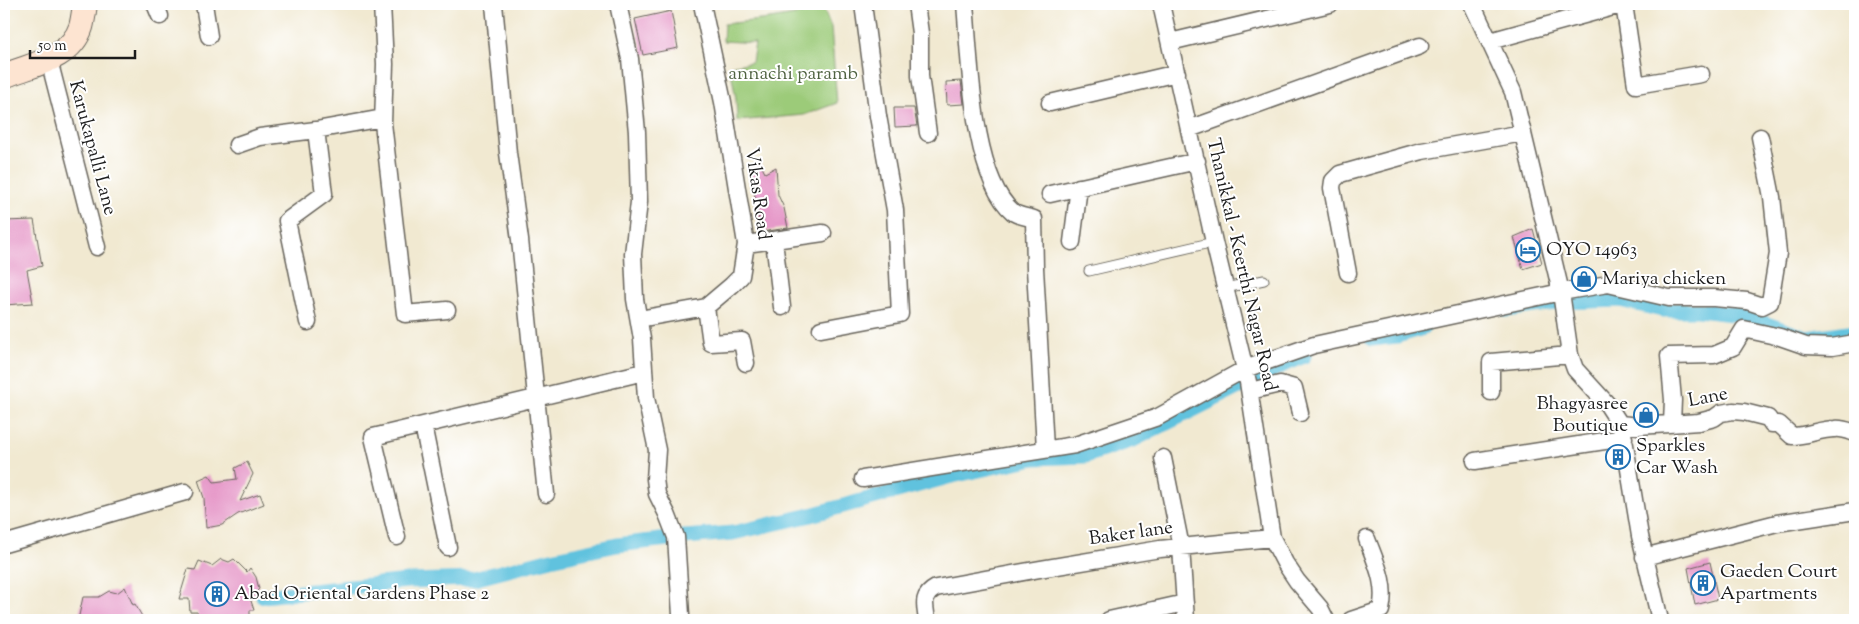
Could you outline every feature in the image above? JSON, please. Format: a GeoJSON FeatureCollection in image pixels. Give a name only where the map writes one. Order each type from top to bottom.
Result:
{"type":"FeatureCollection","features":[{"type":"Feature","properties":{"kind":"street"},"geometry":{"type":"LineString","coordinates":[[4,76],[22,68],[49,60],[69,48],[81,28],[85,4]]}},
{"type":"Feature","properties":{"kind":"street"},"geometry":{"type":"LineString","coordinates":[[204,4],[209,36]]}},
{"type":"Feature","properties":{"kind":"street"},"geometry":{"type":"LineString","coordinates":[[382,4],[385,64],[383,118],[405,314],[447,310]]}},
{"type":"Feature","properties":{"kind":"street"},"geometry":{"type":"LineString","coordinates":[[494,4],[508,153],[520,240],[546,494]]}},
{"type":"Feature","properties":{"kind":"street"},"geometry":{"type":"LineString","coordinates":[[618,4],[630,59],[638,132],[639,202],[633,254],[635,299],[642,339],[646,398],[657,450],[655,479],[657,494],[668,514],[676,537],[678,618]]}},
{"type":"Feature","properties":{"kind":"street","name":"Vikas Road"},"geometry":{"type":"LineString","coordinates":[[639,319],[706,307],[732,286],[741,276],[746,244],[723,102],[702,4]]}},
{"type":"Feature","properties":{"kind":"street"},"geometry":{"type":"LineString","coordinates":[[821,329],[900,314],[896,210],[878,116],[863,4]]}},
{"type":"Feature","properties":{"kind":"street"},"geometry":{"type":"LineString","coordinates":[[916,4],[920,33],[920,76],[928,133]]}},
{"type":"Feature","properties":{"kind":"street"},"geometry":{"type":"LineString","coordinates":[[965,4],[980,149],[998,194],[1014,214],[1034,219],[1045,449]]}},
{"type":"Feature","properties":{"kind":"street","name":"Thanikkal - Keerthi Nagar Road"},"geometry":{"type":"LineString","coordinates":[[1161,4],[1214,242],[1248,381],[1272,538]]}},
{"type":"Feature","properties":{"kind":"street"},"geometry":{"type":"LineString","coordinates":[[1170,42],[1330,4]]}},
{"type":"Feature","properties":{"kind":"street"},"geometry":{"type":"LineString","coordinates":[[1472,4],[1513,92],[1561,292],[1564,325],[1570,356],[1575,369],[1607,404],[1621,431],[1644,557],[1660,620]]}},
{"type":"Feature","properties":{"kind":"street"},"geometry":{"type":"LineString","coordinates":[[1490,41],[1624,4],[1636,85],[1701,74]]}},
{"type":"Feature","properties":{"kind":"street"},"geometry":{"type":"LineString","coordinates":[[1190,129],[1420,46]]}},
{"type":"Feature","properties":{"kind":"street","name":"Karukapalli Lane"},"geometry":{"type":"LineString","coordinates":[[49,60],[97,247]]}},
{"type":"Feature","properties":{"kind":"street"},"geometry":{"type":"LineString","coordinates":[[1050,103],[1177,73]]}},
{"type":"Feature","properties":{"kind":"street"},"geometry":{"type":"LineString","coordinates":[[237,145],[260,137],[316,130],[383,118]]}},
{"type":"Feature","properties":{"kind":"street"},"geometry":{"type":"LineString","coordinates":[[308,322],[287,221],[324,194],[316,130]]}},
{"type":"Feature","properties":{"kind":"street"},"geometry":{"type":"LineString","coordinates":[[1348,273],[1332,188],[1336,177],[1347,171],[1422,151],[1523,133]]}},
{"type":"Feature","properties":{"kind":"street"},"geometry":{"type":"LineString","coordinates":[[863,479],[1075,445],[1158,418],[1248,381],[1314,345],[1561,292],[1608,284],[1669,298],[1714,298],[1747,301],[1762,306],[1770,302],[1778,253],[1772,197],[1760,137]]}},
{"type":"Feature","properties":{"kind":"street"},"geometry":{"type":"LineString","coordinates":[[1050,194],[1197,162]]}},
{"type":"Feature","properties":{"kind":"street"},"geometry":{"type":"LineString","coordinates":[[1072,242],[1079,187]]}},
{"type":"Feature","properties":{"kind":"street"},"geometry":{"type":"LineString","coordinates":[[746,244],[823,234]]}},
{"type":"Feature","properties":{"kind":"street"},"geometry":{"type":"LineString","coordinates":[[774,241],[782,307]]}},
{"type":"Feature","properties":{"kind":"street"},"geometry":{"type":"LineString","coordinates":[[706,307],[711,343],[742,341],[746,363]]}},
{"type":"Feature","properties":{"kind":"street"},"geometry":{"type":"LineString","coordinates":[[1672,424],[1673,400],[1669,356],[1714,355],[1733,347],[1744,329],[1806,346],[1832,347],[1855,343]]}},
{"type":"Feature","properties":{"kind":"street"},"geometry":{"type":"LineString","coordinates":[[1491,392],[1491,362],[1570,356]]}},
{"type":"Feature","properties":{"kind":"street"},"geometry":{"type":"LineString","coordinates":[[398,537],[373,437],[644,372]]}},
{"type":"Feature","properties":{"kind":"street"},"geometry":{"type":"LineString","coordinates":[[1248,381],[1280,384],[1294,388],[1300,414]]}},
{"type":"Feature","properties":{"kind":"street","name":"Lane"},"geometry":{"type":"LineString","coordinates":[[1475,461],[1639,426],[1699,422],[1714,418],[1721,413],[1733,411],[1768,418],[1772,424],[1779,424],[1792,436],[1838,428],[1855,432]]}},
{"type":"Feature","properties":{"kind":"street"},"geometry":{"type":"LineString","coordinates":[[423,425],[448,548]]}},
{"type":"Feature","properties":{"kind":"street"},"geometry":{"type":"LineString","coordinates":[[1163,458],[1181,547],[1186,620]]}},
{"type":"Feature","properties":{"kind":"street"},"geometry":{"type":"LineString","coordinates":[[4,544],[185,492]]}},
{"type":"Feature","properties":{"kind":"street"},"geometry":{"type":"LineString","coordinates":[[1644,557],[1778,523],[1855,511]]}},
{"type":"Feature","properties":{"kind":"street"},"geometry":{"type":"LineString","coordinates":[[1272,538],[1285,563],[1297,581],[1320,608],[1326,620]]}},
{"type":"Feature","properties":{"kind":"street","name":"Baker lane"},"geometry":{"type":"LineString","coordinates":[[926,620],[925,598],[929,592],[936,588],[1040,568],[1181,547],[1272,538]]}},
{"type":"Feature","properties":{"kind":"street"},"geometry":{"type":"LineString","coordinates":[[1351,620],[1381,610],[1383,600],[1382,579],[1367,539]]}},
{"type":"Feature","properties":{"kind":"street"},"geometry":{"type":"LineString","coordinates":[[1109,620],[1185,604]]}},
{"type":"Feature","properties":{"kind":"lane"},"geometry":{"type":"LineString","coordinates":[[1090,271],[1214,242]]}},
{"type":"Feature","properties":{"kind":"lane"},"geometry":{"type":"LineString","coordinates":[[1225,288],[1264,280]]}},
{"type":"Feature","properties":{"kind":"green space","name":"annachi paramb"},"geometry":{"type":"Polygon","coordinates":[[[824,10],[831,27],[837,103],[804,115],[737,121],[736,99],[730,66],[752,62],[755,43],[723,41],[724,24],[824,10]]]}},
{"type":"Feature","properties":{"kind":"building"},"geometry":{"type":"Polygon","coordinates":[[[671,11],[678,48],[643,55],[635,19],[671,11]]]}},
{"type":"Feature","properties":{"kind":"building"},"geometry":{"type":"Polygon","coordinates":[[[961,81],[964,104],[947,105],[946,82],[961,81]]]}},
{"type":"Feature","properties":{"kind":"building"},"geometry":{"type":"Polygon","coordinates":[[[894,108],[914,108],[917,126],[895,127],[894,108]]]}},
{"type":"Feature","properties":{"kind":"building"},"geometry":{"type":"Polygon","coordinates":[[[761,165],[765,173],[776,167],[778,195],[784,208],[788,228],[761,232],[750,167],[761,165]]]}},
{"type":"Feature","properties":{"kind":"building"},"geometry":{"type":"Polygon","coordinates":[[[34,220],[42,266],[27,270],[33,303],[4,305],[4,221],[34,220]]]}},
{"type":"Feature","properties":{"kind":"building","name":"OYO 14963"},"geometry":{"type":"Polygon","coordinates":[[[1533,229],[1542,263],[1523,269],[1514,237],[1533,229]]]}},
{"type":"Feature","properties":{"kind":"building"},"geometry":{"type":"Polygon","coordinates":[[[247,462],[253,474],[240,501],[260,494],[264,504],[238,514],[222,525],[206,528],[204,498],[198,480],[209,475],[214,482],[237,479],[235,468],[247,462]]]}},
{"type":"Feature","properties":{"kind":"building","name":"Abad Oriental Gardens Phase 2"},"geometry":{"type":"Polygon","coordinates":[[[221,559],[229,562],[234,559],[247,572],[250,568],[256,577],[259,589],[250,598],[254,610],[250,610],[250,620],[198,620],[197,612],[190,612],[189,599],[179,599],[188,569],[195,570],[199,561],[212,566],[221,559]]]}},
{"type":"Feature","properties":{"kind":"building","name":"Gaeden Court Apartments"},"geometry":{"type":"Polygon","coordinates":[[[1710,562],[1718,599],[1695,605],[1688,568],[1710,562]]]}},
{"type":"Feature","properties":{"kind":"building"},"geometry":{"type":"Polygon","coordinates":[[[125,587],[133,605],[135,604],[144,620],[78,620],[83,597],[99,597],[109,591],[117,593],[125,587]]]}},
{"type":"Feature","properties":{"kind":"waterway"},"geometry":{"type":"LineString","coordinates":[[1506,310],[1562,302],[1620,300],[1662,310],[1698,310],[1741,315],[1807,338],[1855,331]]}},
{"type":"Feature","properties":{"kind":"waterway"},"geometry":{"type":"LineString","coordinates":[[1372,339],[1397,336],[1423,328]]}},
{"type":"Feature","properties":{"kind":"waterway"},"geometry":{"type":"LineString","coordinates":[[263,596],[408,581],[474,579],[551,559],[617,545],[733,533],[807,516],[948,477],[1034,458],[1086,456],[1133,440],[1304,356]]}},
{"type":"Feature","properties":{"kind":"place","name":"OYO 14963"},"geometry":{"type":"Point","coordinates":[1528,250]}},
{"type":"Feature","properties":{"kind":"place","name":"Mariya chicken"},"geometry":{"type":"Point","coordinates":[1584,279]}},
{"type":"Feature","properties":{"kind":"place","name":"Bhagyasree Boutique"},"geometry":{"type":"Point","coordinates":[1646,415]}},
{"type":"Feature","properties":{"kind":"place","name":"Sparkles Car Wash"},"geometry":{"type":"Point","coordinates":[1618,457]}},
{"type":"Feature","properties":{"kind":"place","name":"Gaeden Court Apartments"},"geometry":{"type":"Point","coordinates":[1703,583]}},
{"type":"Feature","properties":{"kind":"place","name":"Abad Oriental Gardens Phase 2"},"geometry":{"type":"Point","coordinates":[217,594]}}]}
